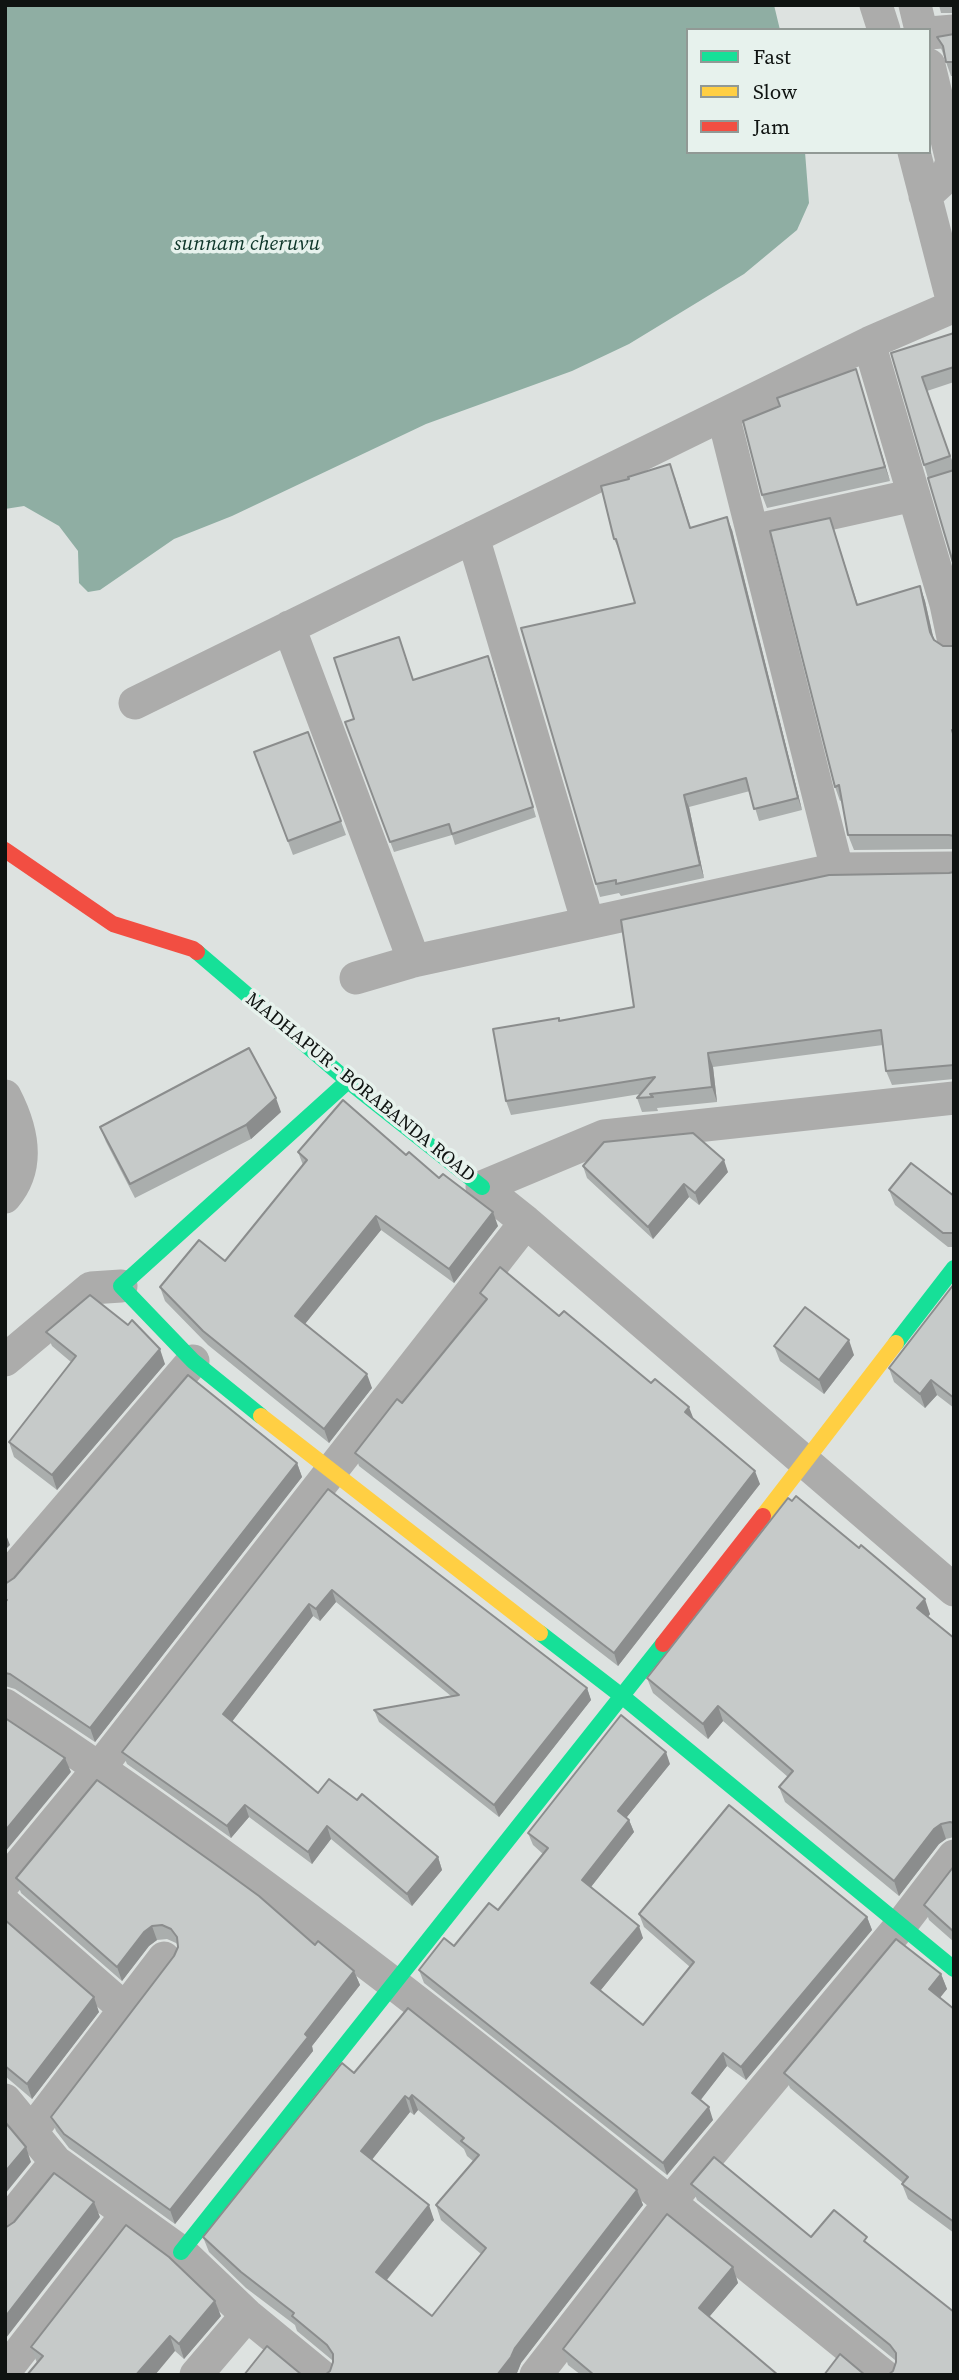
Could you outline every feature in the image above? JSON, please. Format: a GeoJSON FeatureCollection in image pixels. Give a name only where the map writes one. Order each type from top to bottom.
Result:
{"type":"FeatureCollection","features":[{"type":"Feature","properties":{"kind":"street"},"geometry":{"type":"LineString","coordinates":[[876,5],[883,28]]}},
{"type":"Feature","properties":{"kind":"street"},"geometry":{"type":"LineString","coordinates":[[915,5],[921,28]]}},
{"type":"Feature","properties":{"kind":"street"},"geometry":{"type":"LineString","coordinates":[[931,33],[954,32]]}},
{"type":"Feature","properties":{"kind":"street"},"geometry":{"type":"LineString","coordinates":[[925,197],[947,176],[952,161],[931,73]]}},
{"type":"Feature","properties":{"kind":"street"},"geometry":{"type":"LineString","coordinates":[[135,703],[869,343],[953,307],[914,154]]}},
{"type":"Feature","properties":{"kind":"street"},"geometry":{"type":"LineString","coordinates":[[869,343],[946,604],[954,642]]}},
{"type":"Feature","properties":{"kind":"street"},"geometry":{"type":"LineString","coordinates":[[723,415],[837,869]]}},
{"type":"Feature","properties":{"kind":"street"},"geometry":{"type":"LineString","coordinates":[[752,531],[914,495]]}},
{"type":"Feature","properties":{"kind":"street"},"geometry":{"type":"LineString","coordinates":[[473,537],[588,923]]}},
{"type":"Feature","properties":{"kind":"street"},"geometry":{"type":"LineString","coordinates":[[289,627],[414,961]]}},
{"type":"Feature","properties":{"kind":"street","name":"MADHAPUR - BORABANDA ROAD"},"geometry":{"type":"LineString","coordinates":[[5,850],[113,924],[193,949],[348,1081],[482,1187],[604,1136],[954,1098]]}},
{"type":"Feature","properties":{"kind":"street"},"geometry":{"type":"LineString","coordinates":[[356,978],[414,961],[837,869],[954,869]]}},
{"type":"Feature","properties":{"kind":"street"},"geometry":{"type":"LineString","coordinates":[[5,1360],[91,1287],[121,1286],[348,1081]]}},
{"type":"Feature","properties":{"kind":"street"},"geometry":{"type":"LineString","coordinates":[[5,1096],[17,1119],[22,1153],[16,1180],[5,1197]]}},
{"type":"Feature","properties":{"kind":"street"},"geometry":{"type":"LineString","coordinates":[[482,1187],[954,1590]]}},
{"type":"Feature","properties":{"kind":"street"},"geometry":{"type":"LineString","coordinates":[[5,1882],[100,1768],[526,1222]]}},
{"type":"Feature","properties":{"kind":"street"},"geometry":{"type":"LineString","coordinates":[[181,2252],[623,1697],[954,1268]]}},
{"type":"Feature","properties":{"kind":"street"},"geometry":{"type":"LineString","coordinates":[[121,1286],[193,1361],[332,1473],[623,1697],[954,1969]]}},
{"type":"Feature","properties":{"kind":"street"},"geometry":{"type":"LineString","coordinates":[[5,1580],[193,1361]]}},
{"type":"Feature","properties":{"kind":"street"},"geometry":{"type":"LineString","coordinates":[[5,1705],[100,1768],[395,1984],[883,2375]]}},
{"type":"Feature","properties":{"kind":"street"},"geometry":{"type":"LineString","coordinates":[[536,2375],[670,2202],[901,1925],[954,1856]]}},
{"type":"Feature","properties":{"kind":"street"},"geometry":{"type":"LineString","coordinates":[[5,1904],[125,2009]]}},
{"type":"Feature","properties":{"kind":"street"},"geometry":{"type":"LineString","coordinates":[[31,2132],[164,1958]]}},
{"type":"Feature","properties":{"kind":"street"},"geometry":{"type":"LineString","coordinates":[[5,2100],[56,2162],[181,2252],[247,2315],[320,2375]]}},
{"type":"Feature","properties":{"kind":"street"},"geometry":{"type":"LineString","coordinates":[[5,2225],[56,2162]]}},
{"type":"Feature","properties":{"kind":"street"},"geometry":{"type":"LineString","coordinates":[[5,2371],[127,2214]]}},
{"type":"Feature","properties":{"kind":"street"},"geometry":{"type":"LineString","coordinates":[[196,2375],[247,2315]]}},
{"type":"Feature","properties":{"kind":"water","name":"sunnam cheruvu"},"geometry":{"type":"Polygon","coordinates":[[[5,5],[774,5],[780,28],[686,28],[686,154],[805,154],[809,203],[797,230],[744,274],[629,344],[572,371],[426,424],[232,516],[174,539],[100,590],[88,592],[79,583],[78,551],[59,526],[24,506],[5,509],[5,5]]]}},
{"type":"Feature","properties":{"kind":"building"},"geometry":{"type":"Polygon","coordinates":[[[954,34],[954,62],[946,62],[943,46],[937,37],[954,34]]]}},
{"type":"Feature","properties":{"kind":"building"},"geometry":{"type":"Polygon","coordinates":[[[954,333],[954,367],[922,377],[950,456],[924,465],[891,353],[954,333]]]}},
{"type":"Feature","properties":{"kind":"building"},"geometry":{"type":"Polygon","coordinates":[[[856,369],[885,467],[762,495],[743,421],[780,406],[777,398],[856,369]]]}},
{"type":"Feature","properties":{"kind":"building"},"geometry":{"type":"Polygon","coordinates":[[[670,464],[690,528],[727,517],[798,798],[754,809],[746,778],[684,795],[700,865],[616,884],[616,880],[596,884],[521,628],[635,603],[614,539],[601,486],[670,464]]]}},
{"type":"Feature","properties":{"kind":"building"},"geometry":{"type":"Polygon","coordinates":[[[954,470],[954,566],[928,478],[954,470]]]}},
{"type":"Feature","properties":{"kind":"building"},"geometry":{"type":"Polygon","coordinates":[[[830,518],[857,605],[920,586],[934,640],[943,646],[954,646],[954,836],[848,835],[839,785],[835,787],[770,531],[830,518]]]}},
{"type":"Feature","properties":{"kind":"building"},"geometry":{"type":"Polygon","coordinates":[[[399,637],[413,680],[488,656],[533,807],[452,834],[449,824],[390,842],[345,722],[354,719],[334,658],[399,637]]]}},
{"type":"Feature","properties":{"kind":"building"},"geometry":{"type":"Polygon","coordinates":[[[308,732],[341,821],[288,841],[254,752],[308,732]]]}},
{"type":"Feature","properties":{"kind":"building"},"geometry":{"type":"Polygon","coordinates":[[[954,872],[954,1065],[886,1071],[881,1030],[708,1053],[712,1087],[637,1098],[655,1077],[506,1101],[493,1029],[559,1018],[559,1021],[634,1007],[621,920],[829,875],[954,872]]]}},
{"type":"Feature","properties":{"kind":"building"},"geometry":{"type":"Polygon","coordinates":[[[249,1048],[276,1098],[246,1125],[130,1184],[100,1127],[249,1048]]]}},
{"type":"Feature","properties":{"kind":"building"},"geometry":{"type":"Polygon","coordinates":[[[343,1100],[406,1155],[409,1152],[439,1178],[443,1174],[493,1212],[449,1269],[376,1216],[295,1316],[367,1374],[324,1429],[203,1331],[160,1287],[199,1240],[225,1261],[307,1160],[298,1152],[343,1100]]]}},
{"type":"Feature","properties":{"kind":"building"},"geometry":{"type":"Polygon","coordinates":[[[693,1133],[724,1160],[695,1193],[684,1184],[648,1227],[583,1166],[604,1142],[693,1133]]]}},
{"type":"Feature","properties":{"kind":"building"},"geometry":{"type":"Polygon","coordinates":[[[911,1163],[954,1196],[954,1233],[943,1233],[889,1190],[911,1163]]]}},
{"type":"Feature","properties":{"kind":"building"},"geometry":{"type":"Polygon","coordinates":[[[500,1267],[559,1316],[564,1311],[651,1383],[655,1379],[689,1407],[685,1412],[755,1471],[614,1653],[355,1453],[397,1399],[402,1403],[487,1299],[480,1293],[500,1267]]]}},
{"type":"Feature","properties":{"kind":"building"},"geometry":{"type":"Polygon","coordinates":[[[954,1284],[954,1398],[931,1380],[920,1394],[889,1368],[954,1284]]]}},
{"type":"Feature","properties":{"kind":"building"},"geometry":{"type":"Polygon","coordinates":[[[90,1295],[128,1325],[132,1320],[160,1349],[52,1475],[9,1442],[76,1356],[46,1332],[90,1295]]]}},
{"type":"Feature","properties":{"kind":"building"},"geometry":{"type":"Polygon","coordinates":[[[805,1307],[849,1340],[819,1380],[774,1346],[805,1307]]]}},
{"type":"Feature","properties":{"kind":"building"},"geometry":{"type":"Polygon","coordinates":[[[188,1375],[297,1463],[90,1728],[5,1673],[5,1584],[14,1578],[188,1375]]]}},
{"type":"Feature","properties":{"kind":"building"},"geometry":{"type":"Polygon","coordinates":[[[328,1489],[587,1688],[494,1805],[374,1710],[459,1695],[332,1590],[316,1609],[309,1604],[223,1714],[318,1793],[329,1779],[357,1800],[362,1794],[438,1857],[407,1894],[327,1826],[308,1852],[245,1805],[227,1826],[122,1752],[328,1489]]]}},
{"type":"Feature","properties":{"kind":"building"},"geometry":{"type":"Polygon","coordinates":[[[796,1496],[859,1548],[861,1545],[925,1599],[917,1608],[954,1638],[954,1823],[941,1824],[934,1829],[894,1881],[779,1787],[793,1771],[718,1706],[703,1724],[647,1678],[788,1498],[792,1501],[796,1496]]]}},
{"type":"Feature","properties":{"kind":"building"},"geometry":{"type":"Polygon","coordinates":[[[621,1715],[666,1752],[618,1811],[629,1820],[582,1880],[639,1926],[591,1983],[643,2025],[694,1962],[639,1914],[729,1805],[867,1917],[741,2067],[723,2053],[692,2093],[709,2107],[663,2163],[419,1970],[444,1938],[454,1946],[489,1903],[498,1910],[548,1848],[528,1833],[621,1715]]]}},
{"type":"Feature","properties":{"kind":"building"},"geometry":{"type":"Polygon","coordinates":[[[5,1718],[65,1758],[5,1831],[5,1718]]]}},
{"type":"Feature","properties":{"kind":"building"},"geometry":{"type":"Polygon","coordinates":[[[97,1780],[259,1896],[315,1945],[318,1941],[354,1971],[305,2034],[308,2037],[170,2210],[64,2134],[51,2117],[174,1956],[178,1947],[177,1937],[171,1929],[162,1925],[152,1926],[144,1932],[117,1967],[16,1878],[97,1780]]]}},
{"type":"Feature","properties":{"kind":"building"},"geometry":{"type":"Polygon","coordinates":[[[954,1866],[954,1932],[924,1905],[954,1866]]]}},
{"type":"Feature","properties":{"kind":"building"},"geometry":{"type":"Polygon","coordinates":[[[5,1920],[94,1997],[27,2084],[5,2066],[5,1920]]]}},
{"type":"Feature","properties":{"kind":"building"},"geometry":{"type":"Polygon","coordinates":[[[896,1939],[941,1974],[929,1989],[954,2009],[954,2222],[902,2184],[908,2177],[784,2073],[896,1939]]]}},
{"type":"Feature","properties":{"kind":"building"},"geometry":{"type":"Polygon","coordinates":[[[408,2008],[637,2190],[497,2375],[325,2375],[330,2371],[333,2362],[333,2354],[327,2345],[292,2316],[294,2313],[241,2272],[203,2237],[342,2063],[354,2073],[408,2008]],[[412,2095],[409,2099],[405,2096],[361,2151],[429,2205],[376,2272],[432,2316],[486,2248],[436,2205],[479,2155],[461,2141],[464,2138],[412,2095]]]}},
{"type":"Feature","properties":{"kind":"building"},"geometry":{"type":"Polygon","coordinates":[[[5,2122],[26,2147],[5,2172],[5,2122]]]}},
{"type":"Feature","properties":{"kind":"building"},"geometry":{"type":"Polygon","coordinates":[[[714,2157],[811,2237],[834,2210],[867,2237],[864,2241],[954,2312],[954,2375],[888,2375],[893,2371],[896,2362],[896,2353],[890,2345],[691,2184],[714,2157]]]}},
{"type":"Feature","properties":{"kind":"building"},"geometry":{"type":"Polygon","coordinates":[[[54,2173],[94,2202],[5,2317],[5,2228],[14,2222],[54,2173]]]}},
{"type":"Feature","properties":{"kind":"building"},"geometry":{"type":"Polygon","coordinates":[[[667,2214],[733,2267],[699,2308],[778,2375],[594,2375],[563,2349],[667,2214]]]}},
{"type":"Feature","properties":{"kind":"building"},"geometry":{"type":"Polygon","coordinates":[[[126,2225],[169,2257],[215,2301],[179,2344],[170,2336],[136,2375],[27,2375],[43,2356],[31,2347],[126,2225]]]}},
{"type":"Feature","properties":{"kind":"building"},"geometry":{"type":"Polygon","coordinates":[[[267,2346],[302,2375],[244,2375],[267,2346]]]}},
{"type":"Feature","properties":{"kind":"building"},"geometry":{"type":"Polygon","coordinates":[[[840,2354],[865,2375],[824,2375],[840,2354]]]}},
{"type":"Feature","properties":{"kind":"traffic: fast"},"geometry":{"type":"LineString","coordinates":[[197,952],[348,1081],[482,1187]]}},
{"type":"Feature","properties":{"kind":"traffic: fast"},"geometry":{"type":"LineString","coordinates":[[261,1416],[193,1361],[121,1286],[348,1081]]}},
{"type":"Feature","properties":{"kind":"traffic: fast"},"geometry":{"type":"LineString","coordinates":[[896,1343],[954,1268]]}},
{"type":"Feature","properties":{"kind":"traffic: fast"},"geometry":{"type":"LineString","coordinates":[[540,1633],[623,1697],[954,1969]]}},
{"type":"Feature","properties":{"kind":"traffic: fast"},"geometry":{"type":"LineString","coordinates":[[181,2252],[663,1644]]}},
{"type":"Feature","properties":{"kind":"traffic: slow"},"geometry":{"type":"LineString","coordinates":[[763,1516],[896,1343]]}},
{"type":"Feature","properties":{"kind":"traffic: slow"},"geometry":{"type":"LineString","coordinates":[[261,1416],[540,1633]]}},
{"type":"Feature","properties":{"kind":"traffic: jam"},"geometry":{"type":"LineString","coordinates":[[5,850],[113,924],[197,952]]}},
{"type":"Feature","properties":{"kind":"traffic: jam"},"geometry":{"type":"LineString","coordinates":[[663,1644],[763,1516]]}}]}
